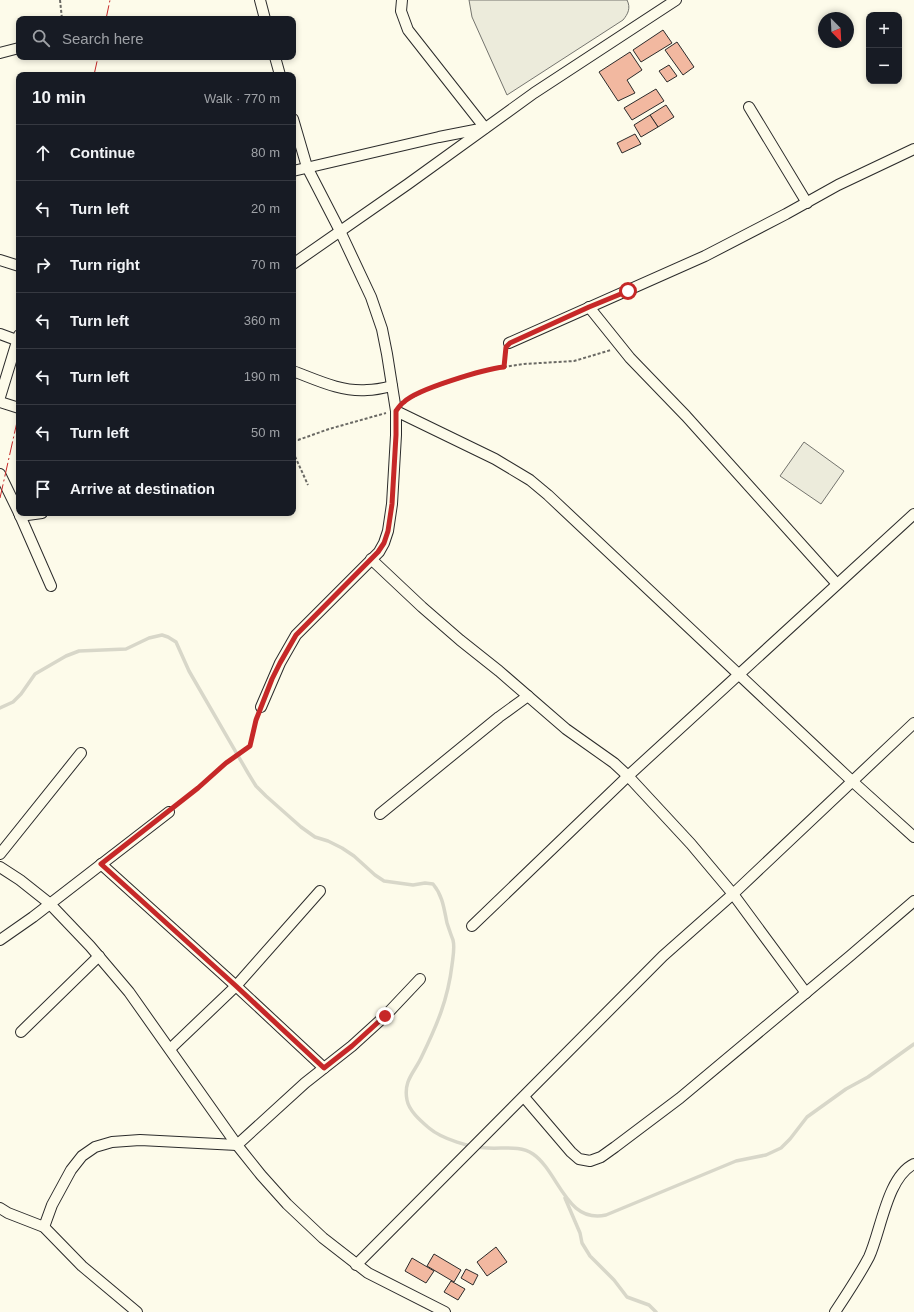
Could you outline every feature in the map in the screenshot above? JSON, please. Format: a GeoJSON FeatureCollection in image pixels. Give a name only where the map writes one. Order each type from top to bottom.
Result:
{"type":"FeatureCollection","features":[{"type":"Feature","properties":{"kind":"street"},"geometry":{"type":"LineString","coordinates":[[260,0],[264,16]]}},
{"type":"Feature","properties":{"kind":"street"},"geometry":{"type":"LineString","coordinates":[[402,0],[400,11],[408,30],[485,128]]}},
{"type":"Feature","properties":{"kind":"street"},"geometry":{"type":"LineString","coordinates":[[296,262],[586,58],[676,0]]}},
{"type":"Feature","properties":{"kind":"street"},"geometry":{"type":"LineString","coordinates":[[0,53],[16,49]]}},
{"type":"Feature","properties":{"kind":"street"},"geometry":{"type":"LineString","coordinates":[[276,60],[279,72]]}},
{"type":"Feature","properties":{"kind":"street"},"geometry":{"type":"LineString","coordinates":[[749,107],[806,203]]}},
{"type":"Feature","properties":{"kind":"street"},"geometry":{"type":"LineString","coordinates":[[296,170],[485,128]]}},
{"type":"Feature","properties":{"kind":"street"},"geometry":{"type":"LineString","coordinates":[[261,707],[280,663],[296,635],[378,552],[384,543],[388,531],[392,504],[396,411],[382,329],[371,297],[340,231],[307,167],[296,129]]}},
{"type":"Feature","properties":{"kind":"street"},"geometry":{"type":"LineString","coordinates":[[510,343],[705,256],[758,230],[838,185],[914,149]]}},
{"type":"Feature","properties":{"kind":"street"},"geometry":{"type":"LineString","coordinates":[[0,260],[16,265]]}},
{"type":"Feature","properties":{"kind":"street"},"geometry":{"type":"LineString","coordinates":[[589,307],[622,347],[837,584]]}},
{"type":"Feature","properties":{"kind":"street"},"geometry":{"type":"LineString","coordinates":[[0,334],[16,338]]}},
{"type":"Feature","properties":{"kind":"street"},"geometry":{"type":"LineString","coordinates":[[0,397],[16,345]]}},
{"type":"Feature","properties":{"kind":"street"},"geometry":{"type":"LineString","coordinates":[[296,372],[340,388],[369,390],[392,386]]}},
{"type":"Feature","properties":{"kind":"street"},"geometry":{"type":"LineString","coordinates":[[0,402],[16,407]]}},
{"type":"Feature","properties":{"kind":"street"},"geometry":{"type":"LineString","coordinates":[[396,411],[475,449],[530,480],[852,781],[914,837]]}},
{"type":"Feature","properties":{"kind":"street"},"geometry":{"type":"LineString","coordinates":[[0,474],[16,506]]}},
{"type":"Feature","properties":{"kind":"street"},"geometry":{"type":"LineString","coordinates":[[472,926],[628,776],[914,514]]}},
{"type":"Feature","properties":{"kind":"street"},"geometry":{"type":"LineString","coordinates":[[21,516],[51,586]]}},
{"type":"Feature","properties":{"kind":"street"},"geometry":{"type":"LineString","coordinates":[[371,559],[422,607],[566,728],[614,763],[628,776],[691,844],[733,894],[806,993]]}},
{"type":"Feature","properties":{"kind":"street"},"geometry":{"type":"LineString","coordinates":[[380,814],[499,717],[528,696]]}},
{"type":"Feature","properties":{"kind":"street"},"geometry":{"type":"LineString","coordinates":[[356,1265],[663,956],[733,894],[914,724]]}},
{"type":"Feature","properties":{"kind":"street"},"geometry":{"type":"LineString","coordinates":[[0,854],[81,753]]}},
{"type":"Feature","properties":{"kind":"street"},"geometry":{"type":"LineString","coordinates":[[0,940],[33,917],[169,812]]}},
{"type":"Feature","properties":{"kind":"street"},"geometry":{"type":"LineString","coordinates":[[101,864],[324,1068]]}},
{"type":"Feature","properties":{"kind":"street"},"geometry":{"type":"LineString","coordinates":[[0,867],[50,903],[99,956],[129,992],[237,1144],[261,1175],[287,1204],[323,1238],[356,1265],[384,1282],[444,1312]]}},
{"type":"Feature","properties":{"kind":"street"},"geometry":{"type":"LineString","coordinates":[[170,1049],[236,986],[320,891]]}},
{"type":"Feature","properties":{"kind":"street"},"geometry":{"type":"LineString","coordinates":[[524,1097],[570,1152],[579,1159],[590,1161],[596,1159],[615,1147],[662,1112],[806,993],[914,901]]}},
{"type":"Feature","properties":{"kind":"street"},"geometry":{"type":"LineString","coordinates":[[21,1032],[99,956]]}},
{"type":"Feature","properties":{"kind":"street"},"geometry":{"type":"LineString","coordinates":[[44,1227],[52,1205],[72,1170],[82,1156],[95,1147],[112,1142],[140,1140],[237,1144],[305,1083],[352,1046],[380,1021],[420,979]]}},
{"type":"Feature","properties":{"kind":"street"},"geometry":{"type":"LineString","coordinates":[[835,1312],[869,1256],[887,1203],[900,1176],[904,1170],[914,1164]]}},
{"type":"Feature","properties":{"kind":"street"},"geometry":{"type":"LineString","coordinates":[[0,1208],[8,1213],[44,1227],[82,1266],[132,1310]]}},
{"type":"Feature","properties":{"kind":"path"},"geometry":{"type":"LineString","coordinates":[[60,0],[62,16]]}},
{"type":"Feature","properties":{"kind":"path"},"geometry":{"type":"LineString","coordinates":[[504,367],[506,347],[510,343]]}},
{"type":"Feature","properties":{"kind":"path"},"geometry":{"type":"LineString","coordinates":[[296,440],[358,420],[396,411],[404,402],[427,390],[467,376],[524,364],[574,361],[622,347]]}},
{"type":"Feature","properties":{"kind":"path"},"geometry":{"type":"LineString","coordinates":[[296,459],[308,485]]}},
{"type":"Feature","properties":{"kind":"path"},"geometry":{"type":"LineString","coordinates":[[169,812],[226,763],[250,746],[256,720],[261,707]]}},
{"type":"Feature","properties":{"kind":"shaded area"},"geometry":{"type":"Polygon","coordinates":[[[469,0],[627,0],[629,8],[628,13],[623,20],[507,95],[472,17],[469,0]]]}},
{"type":"Feature","properties":{"kind":"shaded area"},"geometry":{"type":"Polygon","coordinates":[[[804,442],[844,471],[821,504],[780,476],[804,442]]]}},
{"type":"Feature","properties":{"kind":"building"},"geometry":{"type":"Polygon","coordinates":[[[663,30],[672,43],[641,62],[633,50],[663,30]]]}},
{"type":"Feature","properties":{"kind":"building"},"geometry":{"type":"Polygon","coordinates":[[[677,42],[694,67],[683,75],[665,50],[677,42]]]}},
{"type":"Feature","properties":{"kind":"building"},"geometry":{"type":"Polygon","coordinates":[[[630,52],[642,70],[627,80],[635,93],[618,101],[599,72],[630,52]]]}},
{"type":"Feature","properties":{"kind":"building"},"geometry":{"type":"Polygon","coordinates":[[[669,65],[677,76],[667,82],[659,71],[669,65]]]}},
{"type":"Feature","properties":{"kind":"building"},"geometry":{"type":"Polygon","coordinates":[[[656,89],[664,101],[632,120],[624,108],[656,89]]]}},
{"type":"Feature","properties":{"kind":"building"},"geometry":{"type":"Polygon","coordinates":[[[666,105],[674,117],[658,127],[650,115],[666,105]]]}},
{"type":"Feature","properties":{"kind":"building"},"geometry":{"type":"Polygon","coordinates":[[[650,115],[658,127],[641,137],[634,125],[650,115]]]}},
{"type":"Feature","properties":{"kind":"building"},"geometry":{"type":"Polygon","coordinates":[[[635,134],[641,144],[622,153],[617,143],[635,134]]]}},
{"type":"Feature","properties":{"kind":"building"},"geometry":{"type":"Polygon","coordinates":[[[496,1247],[507,1262],[487,1276],[477,1262],[496,1247]]]}},
{"type":"Feature","properties":{"kind":"building"},"geometry":{"type":"Polygon","coordinates":[[[434,1254],[461,1270],[454,1282],[427,1266],[434,1254]]]}},
{"type":"Feature","properties":{"kind":"building"},"geometry":{"type":"Polygon","coordinates":[[[412,1258],[434,1271],[426,1283],[405,1271],[412,1258]]]}},
{"type":"Feature","properties":{"kind":"building"},"geometry":{"type":"Polygon","coordinates":[[[466,1269],[478,1275],[473,1285],[461,1278],[466,1269]]]}},
{"type":"Feature","properties":{"kind":"building"},"geometry":{"type":"Polygon","coordinates":[[[451,1281],[465,1289],[458,1300],[444,1292],[451,1281]]]}},
{"type":"Feature","properties":{"kind":"waterway"},"geometry":{"type":"LineString","coordinates":[[0,708],[13,702],[21,694],[35,674],[66,656],[79,651],[126,649],[149,638],[162,635],[176,642],[189,671],[248,773],[256,786],[266,796],[301,827],[315,837],[328,841],[342,848],[384,881],[413,885],[425,883],[433,884],[439,893],[453,940],[453,956],[445,1001],[427,1045],[408,1082],[406,1093],[407,1100],[413,1112],[429,1128],[441,1136],[457,1142],[481,1148],[517,1148],[528,1151],[542,1162],[564,1195],[581,1212],[592,1216],[606,1215],[736,1161],[766,1155],[781,1148],[807,1117],[846,1089],[868,1077],[914,1044]]}},
{"type":"Feature","properties":{"kind":"waterway"},"geometry":{"type":"LineString","coordinates":[[565,1198],[580,1233],[582,1243],[590,1256],[614,1280],[627,1297],[649,1305],[656,1312]]}},
{"type":"Feature","properties":{"kind":"power"},"geometry":{"type":"LineString","coordinates":[[107,16],[110,0]]}},
{"type":"Feature","properties":{"kind":"power"},"geometry":{"type":"LineString","coordinates":[[95,72],[97,60]]}},
{"type":"Feature","properties":{"kind":"power"},"geometry":{"type":"LineString","coordinates":[[0,498],[16,426]]}},
{"type":"Feature","properties":{"kind":"route"},"geometry":{"type":"LineString","coordinates":[[385,1016],[352,1046],[324,1068],[101,864],[198,788],[226,763],[250,746],[256,720],[272,679],[296,635],[378,552],[384,543],[388,531],[392,504],[396,411],[404,402],[427,390],[467,376],[504,367],[506,347],[510,343],[628,291]]}}]}
